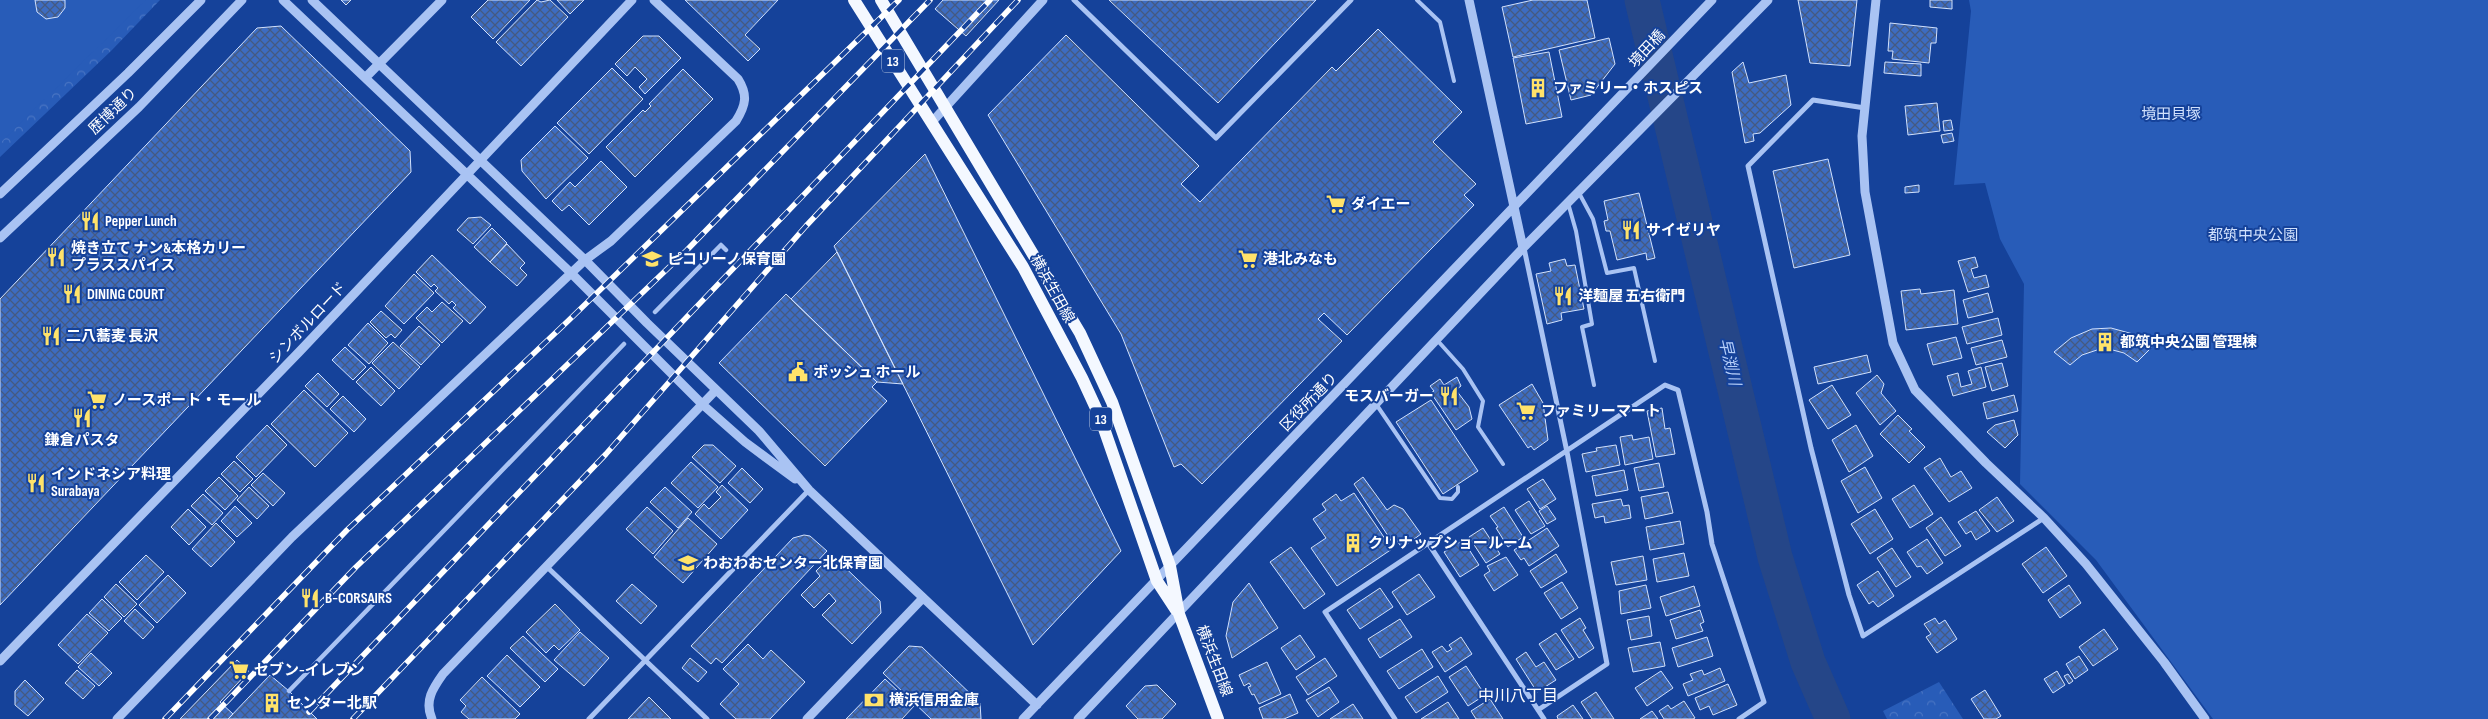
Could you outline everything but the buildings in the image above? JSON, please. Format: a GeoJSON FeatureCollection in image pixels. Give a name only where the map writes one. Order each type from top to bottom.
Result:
{"type":"FeatureCollection","features":[{"type":"Feature","properties":{"kind":"main road","name":"横浜生田線"},"geometry":{"type":"LineString","coordinates":[[854,0],[1022,267],[1082,378],[1100,417],[1157,581],[1179,614]]}},
{"type":"Feature","properties":{"kind":"main road","name":"横浜生田線"},"geometry":{"type":"LineString","coordinates":[[881,0],[1080,333],[1104,382],[1170,566],[1179,614],[1218,719]]}},
{"type":"Feature","properties":{"kind":"street","name":"歴博通り"},"geometry":{"type":"LineString","coordinates":[[0,194],[128,73],[201,0]]}},
{"type":"Feature","properties":{"kind":"street","name":"歴博通り"},"geometry":{"type":"LineString","coordinates":[[0,238],[139,106],[242,0]]}},
{"type":"Feature","properties":{"kind":"street"},"geometry":{"type":"LineString","coordinates":[[283,0],[571,273],[702,404],[745,442],[810,490]]}},
{"type":"Feature","properties":{"kind":"street"},"geometry":{"type":"LineString","coordinates":[[312,0],[585,260],[759,431],[810,490],[1037,706]]}},
{"type":"Feature","properties":{"kind":"street"},"geometry":{"type":"LineString","coordinates":[[366,77],[442,0]]}},
{"type":"Feature","properties":{"kind":"street","name":"シンボルロード"},"geometry":{"type":"LineString","coordinates":[[0,661],[300,351],[632,0]]}},
{"type":"Feature","properties":{"kind":"street"},"geometry":{"type":"LineString","coordinates":[[117,719],[292,536],[571,273],[611,240],[736,121],[746,100],[744,89],[738,78],[654,0]]}},
{"type":"Feature","properties":{"kind":"street"},"geometry":{"type":"LineString","coordinates":[[932,122],[1043,0]]}},
{"type":"Feature","properties":{"kind":"street"},"geometry":{"type":"LineString","coordinates":[[1074,0],[1216,138],[1351,0]]}},
{"type":"Feature","properties":{"kind":"street"},"geometry":{"type":"LineString","coordinates":[[1470,0],[1567,452],[1608,664],[1538,710]]}},
{"type":"Feature","properties":{"kind":"street","name":"境田橋"},"geometry":{"type":"LineString","coordinates":[[1614,103],[1712,0]]}},
{"type":"Feature","properties":{"kind":"street"},"geometry":{"type":"LineString","coordinates":[[1078,719],[1524,248],[1768,0]]}},
{"type":"Feature","properties":{"kind":"street"},"geometry":{"type":"LineString","coordinates":[[1876,0],[1862,136],[1865,192],[1893,343],[1915,390],[1986,463],[2044,518],[2098,579],[2164,662],[2205,719]]}},
{"type":"Feature","properties":{"kind":"street"},"geometry":{"type":"LineString","coordinates":[[1865,108],[1813,100],[1748,166],[1813,458],[1848,596],[1863,636],[2044,518]]}},
{"type":"Feature","properties":{"kind":"street","name":"区役所通り"},"geometry":{"type":"LineString","coordinates":[[1023,719],[1614,103]]}},
{"type":"Feature","properties":{"kind":"street"},"geometry":{"type":"LineString","coordinates":[[655,312],[721,245],[726,250]]}},
{"type":"Feature","properties":{"kind":"street"},"geometry":{"type":"LineString","coordinates":[[289,692],[624,344]]}},
{"type":"Feature","properties":{"kind":"street"},"geometry":{"type":"LineString","coordinates":[[1395,719],[1325,612],[1665,385],[1678,390],[1707,512],[1712,544],[1764,702],[1739,719]]}},
{"type":"Feature","properties":{"kind":"street"},"geometry":{"type":"LineString","coordinates":[[432,719],[429,712],[429,698],[438,680],[716,390]]}},
{"type":"Feature","properties":{"kind":"street"},"geometry":{"type":"LineString","coordinates":[[590,719],[810,490]]}},
{"type":"Feature","properties":{"kind":"street"},"geometry":{"type":"LineString","coordinates":[[1428,543],[1544,719]]}},
{"type":"Feature","properties":{"kind":"street"},"geometry":{"type":"LineString","coordinates":[[546,566],[707,719]]}},
{"type":"Feature","properties":{"kind":"street"},"geometry":{"type":"LineString","coordinates":[[807,719],[923,598]]}},
{"type":"Feature","properties":{"kind":"lane"},"geometry":{"type":"LineString","coordinates":[[1417,0],[1440,22],[1454,81]]}},
{"type":"Feature","properties":{"kind":"lane"},"geometry":{"type":"LineString","coordinates":[[1579,192],[1593,219],[1607,273],[1634,268],[1655,361]]}},
{"type":"Feature","properties":{"kind":"lane"},"geometry":{"type":"LineString","coordinates":[[1568,203],[1576,231],[1592,324],[1582,326],[1594,386]]}},
{"type":"Feature","properties":{"kind":"lane"},"geometry":{"type":"LineString","coordinates":[[1437,340],[1463,369],[1483,401],[1478,427],[1503,464]]}},
{"type":"Feature","properties":{"kind":"lane"},"geometry":{"type":"LineString","coordinates":[[1376,404],[1440,498],[1452,499],[1458,487]]}},
{"type":"Feature","properties":{"kind":"green space"},"geometry":{"type":"Polygon","coordinates":[[[0,0],[146,0],[0,143],[0,0]]]}},
{"type":"Feature","properties":{"kind":"green space"},"geometry":{"type":"Polygon","coordinates":[[[17,0],[160,0],[112,50],[0,157],[0,20],[17,0]]]}},
{"type":"Feature","properties":{"kind":"green space","name":"都筑中央公園"},"geometry":{"type":"Polygon","coordinates":[[[1969,0],[2488,0],[2488,719],[2213,719],[2096,560],[2020,484],[2024,284],[2000,239],[1985,183],[1954,185],[1971,11],[1969,0]]]}},
{"type":"Feature","properties":{"kind":"green space"},"geometry":{"type":"Polygon","coordinates":[[[1939,682],[1963,719],[1887,719],[1883,711],[1939,682]]]}},
{"type":"Feature","properties":{"kind":"waterway","name":"早渕川"},"geometry":{"type":"LineString","coordinates":[[1642,0],[1775,557],[1808,662],[1833,719]]}},
{"type":"Feature","properties":{"kind":"railway"},"geometry":{"type":"LineString","coordinates":[[165,719],[347,530],[568,321],[899,0]]}},
{"type":"Feature","properties":{"kind":"railway"},"geometry":{"type":"LineString","coordinates":[[210,719],[356,567],[687,250],[930,0]]}},
{"type":"Feature","properties":{"kind":"railway"},"geometry":{"type":"LineString","coordinates":[[309,712],[990,0]]}},
{"type":"Feature","properties":{"kind":"railway"},"geometry":{"type":"LineString","coordinates":[[353,719],[606,454],[806,226],[1018,0]]}},
{"type":"Feature","properties":{"kind":"place","name":"ファミリー・ホスピス"},"geometry":{"type":"Point","coordinates":[1538,88]}},
{"type":"Feature","properties":{"kind":"place","name":"ダイエー"},"geometry":{"type":"Point","coordinates":[1336,204]}},
{"type":"Feature","properties":{"kind":"place","name":"Pepper Lunch"},"geometry":{"type":"Point","coordinates":[90,221]}},
{"type":"Feature","properties":{"kind":"place","name":"サイゼリヤ"},"geometry":{"type":"Point","coordinates":[1631,230]}},
{"type":"Feature","properties":{"kind":"place","name":"焼き立て ナン&本格カリー プラススパイス"},"geometry":{"type":"Point","coordinates":[56,257]}},
{"type":"Feature","properties":{"kind":"place","name":"ピコリーノ保育園"},"geometry":{"type":"Point","coordinates":[652,259]}},
{"type":"Feature","properties":{"kind":"place","name":"港北みなも"},"geometry":{"type":"Point","coordinates":[1248,259]}},
{"type":"Feature","properties":{"kind":"place","name":"DINING COURT"},"geometry":{"type":"Point","coordinates":[72,294]}},
{"type":"Feature","properties":{"kind":"place","name":"洋麺屋 五右衛門"},"geometry":{"type":"Point","coordinates":[1563,296]}},
{"type":"Feature","properties":{"kind":"place","name":"二八蕎麦 長沢"},"geometry":{"type":"Point","coordinates":[51,336]}},
{"type":"Feature","properties":{"kind":"place","name":"都筑中央公園 管理棟"},"geometry":{"type":"Point","coordinates":[2105,342]}},
{"type":"Feature","properties":{"kind":"place","name":"ボッシュ ホール"},"geometry":{"type":"Point","coordinates":[798,372]}},
{"type":"Feature","properties":{"kind":"place","name":"モスバーガー"},"geometry":{"type":"Point","coordinates":[1449,396]}},
{"type":"Feature","properties":{"kind":"place","name":"ノースポート・モール"},"geometry":{"type":"Point","coordinates":[97,400]}},
{"type":"Feature","properties":{"kind":"place","name":"ファミリーマート"},"geometry":{"type":"Point","coordinates":[1526,411]}},
{"type":"Feature","properties":{"kind":"place","name":"鎌倉パスタ"},"geometry":{"type":"Point","coordinates":[82,418]}},
{"type":"Feature","properties":{"kind":"place","name":"インドネシア料理 Surabaya"},"geometry":{"type":"Point","coordinates":[36,483]}},
{"type":"Feature","properties":{"kind":"place","name":"クリナップショールーム"},"geometry":{"type":"Point","coordinates":[1353,543]}},
{"type":"Feature","properties":{"kind":"place","name":"わおわおセンター北保育園"},"geometry":{"type":"Point","coordinates":[688,563]}},
{"type":"Feature","properties":{"kind":"place","name":"B-CORSAIRS"},"geometry":{"type":"Point","coordinates":[310,598]}},
{"type":"Feature","properties":{"kind":"place","name":"セブン-イレブン"},"geometry":{"type":"Point","coordinates":[239,670]}},
{"type":"Feature","properties":{"kind":"place","name":"横浜信用金庫"},"geometry":{"type":"Point","coordinates":[874,700]}},
{"type":"Feature","properties":{"kind":"place","name":"センター北駅"},"geometry":{"type":"Point","coordinates":[272,703]}},
{"type":"Feature","properties":{"kind":"district","name":"中川八丁目"},"geometry":{"type":"Point","coordinates":[1518,696]}},
{"type":"Feature","properties":{"kind":"park label","name":"境田貝塚"},"geometry":{"type":"Point","coordinates":[2171,114]}}]}
